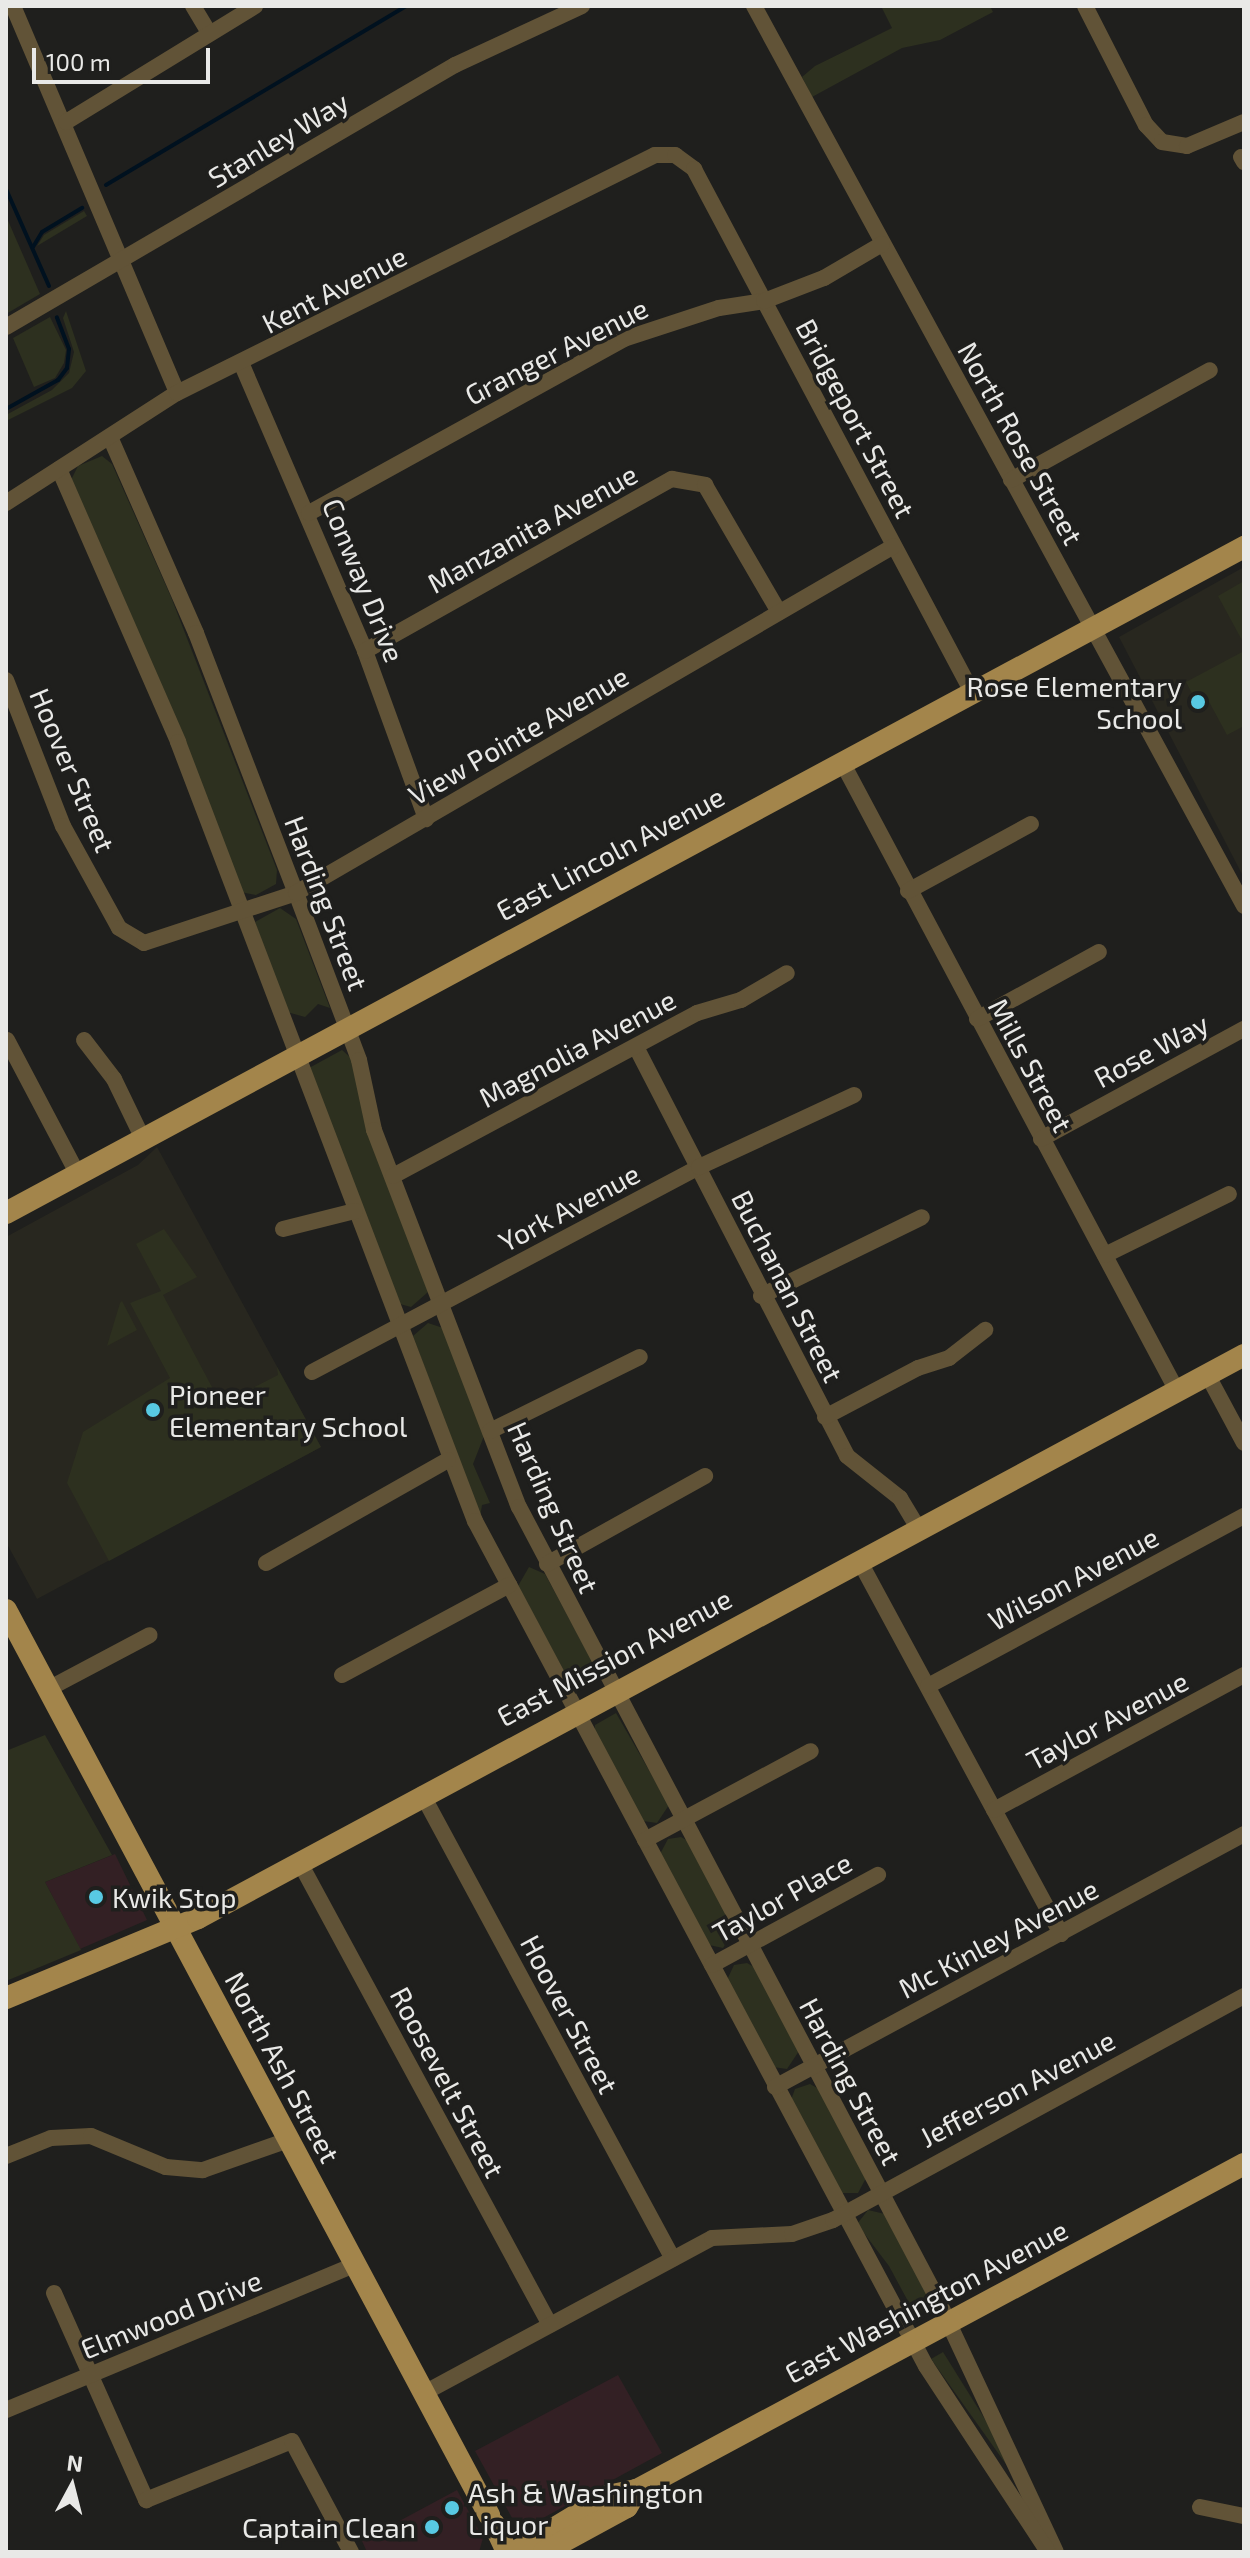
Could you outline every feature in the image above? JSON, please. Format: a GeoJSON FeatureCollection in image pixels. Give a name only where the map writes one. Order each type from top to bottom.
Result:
{"type":"FeatureCollection","features":[{"type":"Feature","properties":{"kind":"main road","name":"East Lincoln Avenue"},"geometry":{"type":"LineString","coordinates":[[11,1211],[142,1137],[1244,547]]}},
{"type":"Feature","properties":{"kind":"main road","name":"East Mission Avenue"},"geometry":{"type":"LineString","coordinates":[[6,1998],[175,1928],[1244,1355]]}},
{"type":"Feature","properties":{"kind":"main road","name":"North Ash Street"},"geometry":{"type":"LineString","coordinates":[[6,1610],[507,2552]]}},
{"type":"Feature","properties":{"kind":"main road","name":"East Washington Avenue"},"geometry":{"type":"LineString","coordinates":[[515,2552],[528,2540],[608,2496],[637,2490],[1244,2164]]}},
{"type":"Feature","properties":{"kind":"main road","name":"East Washington Avenue"},"geometry":{"type":"LineString","coordinates":[[544,2552],[627,2507],[637,2490]]}},
{"type":"Feature","properties":{"kind":"street"},"geometry":{"type":"LineString","coordinates":[[13,6],[66,122],[177,393]]}},
{"type":"Feature","properties":{"kind":"street"},"geometry":{"type":"LineString","coordinates":[[193,6],[209,33]]}},
{"type":"Feature","properties":{"kind":"street"},"geometry":{"type":"LineString","coordinates":[[66,122],[255,6]]}},
{"type":"Feature","properties":{"kind":"street","name":"Stanley Way"},"geometry":{"type":"LineString","coordinates":[[6,327],[455,65],[582,6]]}},
{"type":"Feature","properties":{"kind":"street","name":"North Rose Street"},"geometry":{"type":"LineString","coordinates":[[754,6],[1244,906]]}},
{"type":"Feature","properties":{"kind":"street"},"geometry":{"type":"LineString","coordinates":[[1085,6],[1146,125],[1162,142],[1187,146],[1244,122]]}},
{"type":"Feature","properties":{"kind":"street","name":"Kent Avenue"},"geometry":{"type":"LineString","coordinates":[[6,503],[177,393],[242,365],[655,155],[675,155],[694,169]]}},
{"type":"Feature","properties":{"kind":"street","name":"Bridgeport Street"},"geometry":{"type":"LineString","coordinates":[[694,169],[972,692]]}},
{"type":"Feature","properties":{"kind":"street","name":"Granger Avenue"},"geometry":{"type":"LineString","coordinates":[[309,513],[624,339],[719,308],[764,301],[824,278],[882,244]]}},
{"type":"Feature","properties":{"kind":"street","name":"Conway Drive"},"geometry":{"type":"LineString","coordinates":[[242,365],[309,513],[365,651],[426,819]]}},
{"type":"Feature","properties":{"kind":"street"},"geometry":{"type":"LineString","coordinates":[[1011,480],[1210,370]]}},
{"type":"Feature","properties":{"kind":"street","name":"Harding Street"},"geometry":{"type":"LineString","coordinates":[[110,437],[196,633],[359,1060],[374,1130],[444,1304],[490,1431],[547,1564],[880,2192],[1042,2512],[1056,2552]]}},
{"type":"Feature","properties":{"kind":"street"},"geometry":{"type":"LineString","coordinates":[[59,469],[178,742],[240,915],[401,1327],[448,1460],[509,1585],[913,2342],[1048,2552]]}},
{"type":"Feature","properties":{"kind":"street","name":"Manzanita Avenue"},"geometry":{"type":"LineString","coordinates":[[365,651],[672,479],[705,485],[779,612]]}},
{"type":"Feature","properties":{"kind":"street","name":"View Pointe Avenue"},"geometry":{"type":"LineString","coordinates":[[155,941],[240,915],[296,893],[894,546]]}},
{"type":"Feature","properties":{"kind":"street","name":"Hoover Street"},"geometry":{"type":"LineString","coordinates":[[6,680],[63,826],[119,928],[128,938],[155,941]]}},
{"type":"Feature","properties":{"kind":"street","name":"Mills Street"},"geometry":{"type":"LineString","coordinates":[[842,762],[1177,1391]]}},
{"type":"Feature","properties":{"kind":"street"},"geometry":{"type":"LineString","coordinates":[[908,891],[1031,824]]}},
{"type":"Feature","properties":{"kind":"street"},"geometry":{"type":"LineString","coordinates":[[977,1019],[1099,952]]}},
{"type":"Feature","properties":{"kind":"street","name":"Magnolia Avenue"},"geometry":{"type":"LineString","coordinates":[[393,1176],[636,1047],[787,973]]}},
{"type":"Feature","properties":{"kind":"street","name":"Rose Way"},"geometry":{"type":"LineString","coordinates":[[1041,1139],[1244,1029]]}},
{"type":"Feature","properties":{"kind":"street"},"geometry":{"type":"LineString","coordinates":[[7,1040],[13,1069],[77,1173]]}},
{"type":"Feature","properties":{"kind":"street"},"geometry":{"type":"LineString","coordinates":[[84,1040],[114,1079],[142,1137]]}},
{"type":"Feature","properties":{"kind":"street","name":"Buchanan Street"},"geometry":{"type":"LineString","coordinates":[[636,1047],[699,1167],[761,1296],[847,1456],[900,1498],[919,1530]]}},
{"type":"Feature","properties":{"kind":"street","name":"York Avenue"},"geometry":{"type":"LineString","coordinates":[[312,1372],[699,1167],[854,1095]]}},
{"type":"Feature","properties":{"kind":"street"},"geometry":{"type":"LineString","coordinates":[[1105,1255],[1229,1194]]}},
{"type":"Feature","properties":{"kind":"street"},"geometry":{"type":"LineString","coordinates":[[283,1229],[355,1211]]}},
{"type":"Feature","properties":{"kind":"street"},"geometry":{"type":"LineString","coordinates":[[761,1296],[922,1217]]}},
{"type":"Feature","properties":{"kind":"street"},"geometry":{"type":"LineString","coordinates":[[825,1417],[918,1368],[949,1358],[985,1330]]}},
{"type":"Feature","properties":{"kind":"street"},"geometry":{"type":"LineString","coordinates":[[490,1431],[640,1357]]}},
{"type":"Feature","properties":{"kind":"street"},"geometry":{"type":"LineString","coordinates":[[1207,1374],[1244,1443]]}},
{"type":"Feature","properties":{"kind":"street"},"geometry":{"type":"LineString","coordinates":[[266,1563],[448,1460]]}},
{"type":"Feature","properties":{"kind":"street"},"geometry":{"type":"LineString","coordinates":[[547,1564],[705,1476]]}},
{"type":"Feature","properties":{"kind":"street","name":"Wilson Avenue"},"geometry":{"type":"LineString","coordinates":[[928,1686],[1244,1516]]}},
{"type":"Feature","properties":{"kind":"street"},"geometry":{"type":"LineString","coordinates":[[860,1562],[1061,1934]]}},
{"type":"Feature","properties":{"kind":"street"},"geometry":{"type":"LineString","coordinates":[[342,1675],[509,1585]]}},
{"type":"Feature","properties":{"kind":"street"},"geometry":{"type":"LineString","coordinates":[[48,1689],[150,1635]]}},
{"type":"Feature","properties":{"kind":"street","name":"Taylor Avenue"},"geometry":{"type":"LineString","coordinates":[[994,1810],[1244,1675]]}},
{"type":"Feature","properties":{"kind":"street"},"geometry":{"type":"LineString","coordinates":[[645,1840],[811,1751]]}},
{"type":"Feature","properties":{"kind":"street","name":"Hoover Street"},"geometry":{"type":"LineString","coordinates":[[422,1794],[673,2259]]}},
{"type":"Feature","properties":{"kind":"street","name":"Mc Kinley Avenue"},"geometry":{"type":"LineString","coordinates":[[775,2087],[1244,1834]]}},
{"type":"Feature","properties":{"kind":"street","name":"Roosevelt Street"},"geometry":{"type":"LineString","coordinates":[[300,1863],[550,2325]]}},
{"type":"Feature","properties":{"kind":"street","name":"Taylor Place"},"geometry":{"type":"LineString","coordinates":[[712,1965],[878,1875]]}},
{"type":"Feature","properties":{"kind":"street","name":"Jefferson Avenue"},"geometry":{"type":"LineString","coordinates":[[424,2393],[673,2259],[724,2235],[792,2234],[843,2213],[1244,1996]]}},
{"type":"Feature","properties":{"kind":"street"},"geometry":{"type":"LineString","coordinates":[[6,2156],[51,2138],[91,2136],[166,2167],[203,2170],[288,2140]]}},
{"type":"Feature","properties":{"kind":"street","name":"Elmwood Drive"},"geometry":{"type":"LineString","coordinates":[[6,2410],[355,2265]]}},
{"type":"Feature","properties":{"kind":"street"},"geometry":{"type":"LineString","coordinates":[[54,2293],[146,2500],[292,2441],[351,2552]]}},
{"type":"Feature","properties":{"kind":"street"},"geometry":{"type":"LineString","coordinates":[[1200,2507],[1244,2516]]}},
{"type":"Feature","properties":{"kind":"shaded area","name":"Rose Elementary School"},"geometry":{"type":"Polygon","coordinates":[[[1244,567],[1244,878],[1119,637],[1244,567]]]}},
{"type":"Feature","properties":{"kind":"shaded area","name":"Pioneer Elementary School"},"geometry":{"type":"Polygon","coordinates":[[[157,1147],[321,1447],[37,1599],[6,1542],[6,1237],[138,1165],[157,1147]]]}},
{"type":"Feature","properties":{"kind":"shaded area","name":"Kwik Stop"},"geometry":{"type":"Polygon","coordinates":[[[115,1854],[147,1920],[80,1949],[45,1882],[115,1854]]]}},
{"type":"Feature","properties":{"kind":"shaded area"},"geometry":{"type":"Polygon","coordinates":[[[618,2375],[662,2453],[523,2529],[517,2527],[475,2451],[618,2375]]]}},
{"type":"Feature","properties":{"kind":"shaded area"},"geometry":{"type":"Polygon","coordinates":[[[457,2490],[483,2538],[479,2552],[367,2552],[362,2541],[457,2490]]]}},
{"type":"Feature","properties":{"kind":"green space"},"geometry":{"type":"Polygon","coordinates":[[[881,6],[990,6],[993,12],[940,40],[902,48],[812,97],[802,77],[815,66],[892,28],[881,6]]]}},
{"type":"Feature","properties":{"kind":"green space"},"geometry":{"type":"Polygon","coordinates":[[[84,211],[87,216],[37,246],[44,235],[84,211]]]}},
{"type":"Feature","properties":{"kind":"green space"},"geometry":{"type":"Polygon","coordinates":[[[6,216],[40,294],[6,314],[6,216]]]}},
{"type":"Feature","properties":{"kind":"green space"},"geometry":{"type":"Polygon","coordinates":[[[66,311],[86,371],[72,388],[6,421],[6,415],[52,390],[69,373],[74,352],[63,318],[66,311]]]}},
{"type":"Feature","properties":{"kind":"green space"},"geometry":{"type":"Polygon","coordinates":[[[50,317],[66,350],[64,363],[55,378],[34,387],[13,338],[50,317]]]}},
{"type":"Feature","properties":{"kind":"green space"},"geometry":{"type":"Polygon","coordinates":[[[102,456],[112,464],[171,597],[277,870],[276,884],[256,895],[240,892],[71,480],[78,466],[102,456]]]}},
{"type":"Feature","properties":{"kind":"green space"},"geometry":{"type":"Polygon","coordinates":[[[1244,581],[1244,644],[1218,596],[1244,581]]]}},
{"type":"Feature","properties":{"kind":"green space"},"geometry":{"type":"Polygon","coordinates":[[[1244,651],[1244,726],[1227,735],[1207,698],[1197,703],[1186,682],[1244,651]]]}},
{"type":"Feature","properties":{"kind":"green space"},"geometry":{"type":"Polygon","coordinates":[[[280,908],[296,919],[330,1008],[318,1004],[305,1017],[287,1012],[255,922],[280,908]]]}},
{"type":"Feature","properties":{"kind":"green space"},"geometry":{"type":"Polygon","coordinates":[[[342,1050],[351,1058],[428,1292],[411,1307],[400,1304],[309,1068],[342,1050]]]}},
{"type":"Feature","properties":{"kind":"green space"},"geometry":{"type":"Polygon","coordinates":[[[164,1229],[197,1277],[163,1295],[221,1404],[278,1375],[277,1367],[321,1447],[109,1561],[67,1483],[83,1432],[170,1378],[130,1303],[161,1291],[136,1244],[164,1229]]]}},
{"type":"Feature","properties":{"kind":"green space"},"geometry":{"type":"Polygon","coordinates":[[[122,1301],[137,1330],[107,1346],[120,1303],[122,1301]]]}},
{"type":"Feature","properties":{"kind":"green space"},"geometry":{"type":"Polygon","coordinates":[[[428,1323],[443,1328],[484,1436],[473,1464],[490,1503],[482,1505],[480,1518],[413,1336],[428,1323]]]}},
{"type":"Feature","properties":{"kind":"green space"},"geometry":{"type":"Polygon","coordinates":[[[529,1567],[545,1574],[596,1668],[589,1685],[570,1682],[518,1586],[529,1567]]]}},
{"type":"Feature","properties":{"kind":"green space"},"geometry":{"type":"Polygon","coordinates":[[[616,1713],[669,1805],[657,1823],[643,1821],[595,1731],[595,1725],[616,1713]]]}},
{"type":"Feature","properties":{"kind":"green space"},"geometry":{"type":"Polygon","coordinates":[[[45,1735],[112,1855],[45,1882],[81,1950],[6,1981],[6,1751],[45,1735]]]}},
{"type":"Feature","properties":{"kind":"green space"},"geometry":{"type":"Polygon","coordinates":[[[681,1837],[688,1841],[735,1930],[723,1948],[709,1945],[660,1854],[668,1839],[681,1837]]]}},
{"type":"Feature","properties":{"kind":"green space"},"geometry":{"type":"Polygon","coordinates":[[[747,1963],[754,1967],[799,2051],[787,2069],[773,2067],[727,1980],[734,1965],[747,1963]]]}},
{"type":"Feature","properties":{"kind":"green space"},"geometry":{"type":"Polygon","coordinates":[[[810,2084],[819,2089],[866,2178],[858,2193],[840,2193],[791,2100],[795,2089],[810,2084]]]}},
{"type":"Feature","properties":{"kind":"green space"},"geometry":{"type":"Polygon","coordinates":[[[868,2210],[885,2214],[929,2298],[930,2308],[916,2316],[889,2266],[857,2224],[868,2210]]]}},
{"type":"Feature","properties":{"kind":"green space"},"geometry":{"type":"Polygon","coordinates":[[[943,2352],[996,2437],[1008,2467],[931,2359],[943,2352]]]}},
{"type":"Feature","properties":{"kind":"waterway"},"geometry":{"type":"LineString","coordinates":[[106,185],[406,6]]}},
{"type":"Feature","properties":{"kind":"waterway"},"geometry":{"type":"LineString","coordinates":[[6,189],[49,286]]}},
{"type":"Feature","properties":{"kind":"waterway"},"geometry":{"type":"LineString","coordinates":[[33,247],[42,232],[82,208]]}},
{"type":"Feature","properties":{"kind":"waterway"},"geometry":{"type":"LineString","coordinates":[[6,409],[58,380],[67,368],[69,349],[57,317]]}},
{"type":"Feature","properties":{"kind":"place","name":"Rose Elementary School"},"geometry":{"type":"Point","coordinates":[1198,702]}},
{"type":"Feature","properties":{"kind":"place","name":"Pioneer Elementary School"},"geometry":{"type":"Point","coordinates":[153,1410]}},
{"type":"Feature","properties":{"kind":"place","name":"Kwik Stop"},"geometry":{"type":"Point","coordinates":[96,1897]}},
{"type":"Feature","properties":{"kind":"place","name":"Ash & Washington Liquor"},"geometry":{"type":"Point","coordinates":[452,2508]}},
{"type":"Feature","properties":{"kind":"place","name":"Captain Clean"},"geometry":{"type":"Point","coordinates":[432,2527]}}]}
